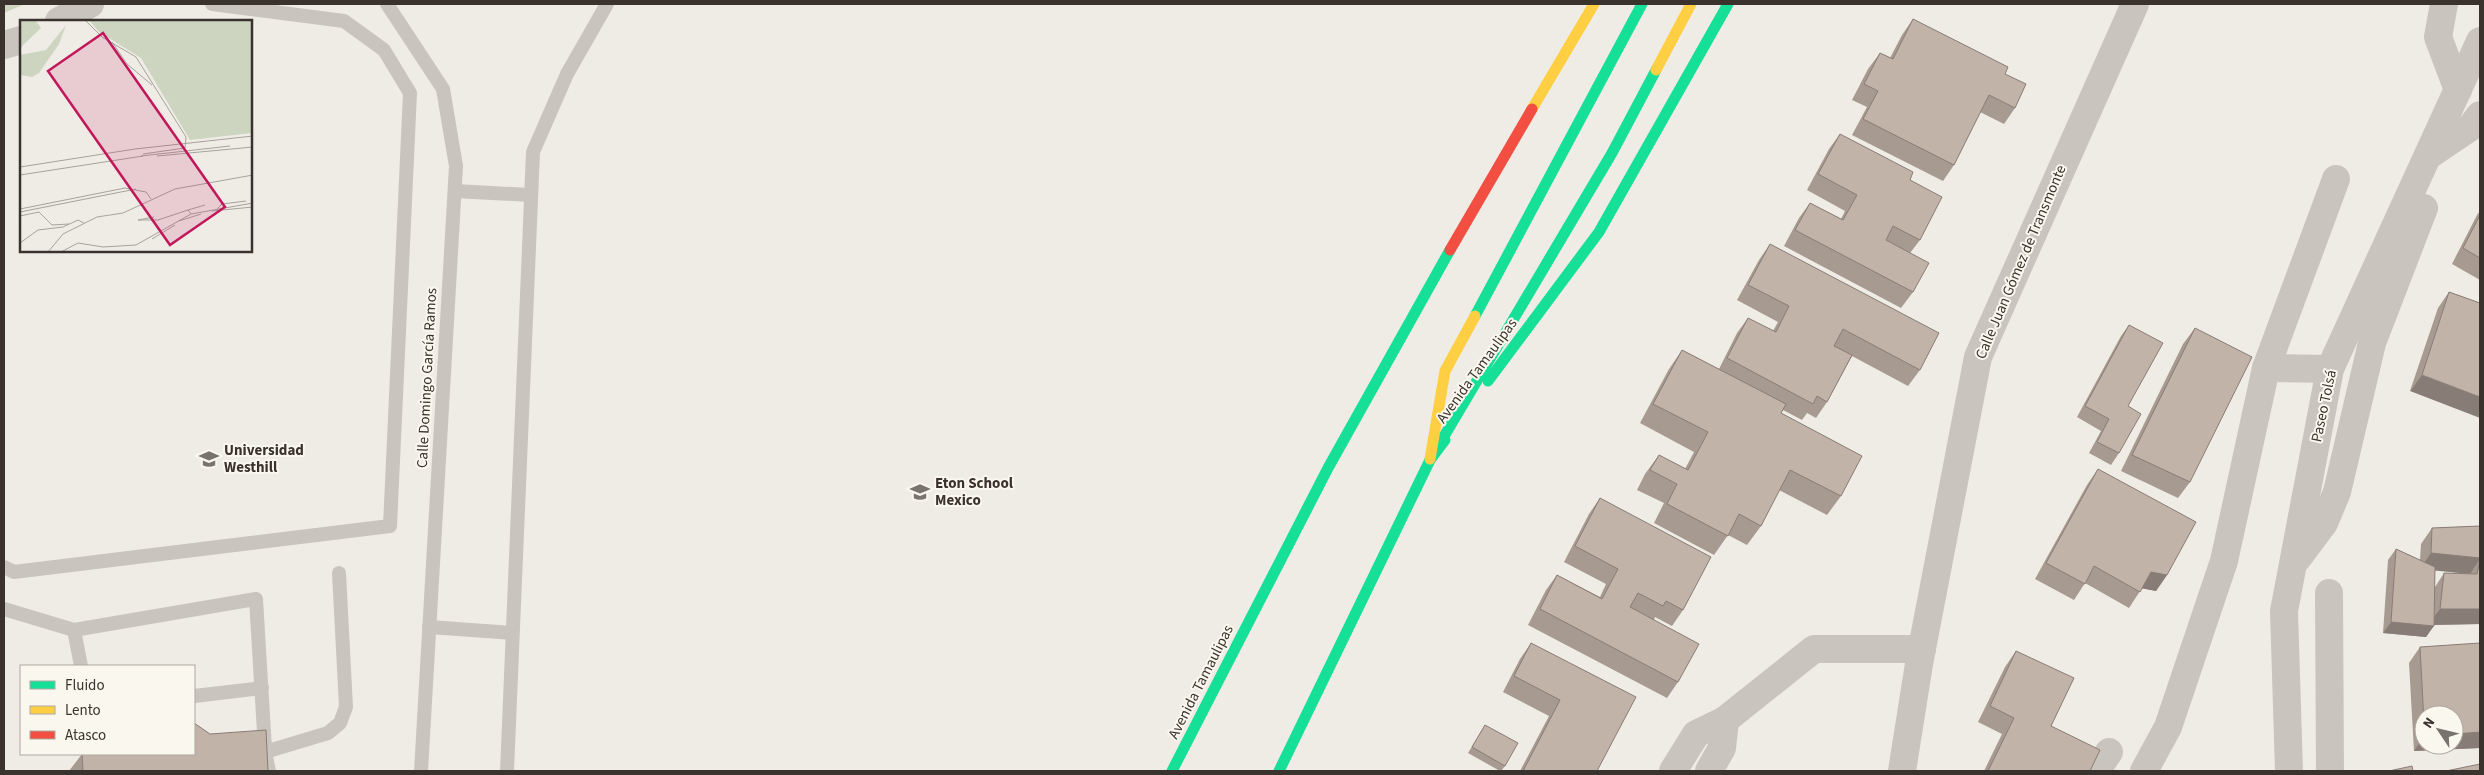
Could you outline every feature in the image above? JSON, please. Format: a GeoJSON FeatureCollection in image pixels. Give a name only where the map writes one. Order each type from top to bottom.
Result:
{"type":"FeatureCollection","features":[{"type":"Feature","properties":{"kind":"main road","name":"Avenida Tamaulipas"},"geometry":{"type":"LineString","coordinates":[[1172,771],[1328,468],[1478,201],[1594,4]]}},
{"type":"Feature","properties":{"kind":"main road"},"geometry":{"type":"LineString","coordinates":[[1430,460],[1445,371],[1633,24],[1642,4]]}},
{"type":"Feature","properties":{"kind":"main road"},"geometry":{"type":"LineString","coordinates":[[1430,460],[1612,153],[1691,4]]}},
{"type":"Feature","properties":{"kind":"main road","name":"Avenida Tamaulipas"},"geometry":{"type":"LineString","coordinates":[[1279,771],[1430,460],[1598,232],[1728,4]]}},
{"type":"Feature","properties":{"kind":"street"},"geometry":{"type":"LineString","coordinates":[[61,20],[90,4]]}},
{"type":"Feature","properties":{"kind":"street","name":"Calle Juan Gómez de Transmonte"},"geometry":{"type":"LineString","coordinates":[[1902,771],[1922,649],[1978,357],[2135,4]]}},
{"type":"Feature","properties":{"kind":"street"},"geometry":{"type":"LineString","coordinates":[[2444,4],[2438,36],[2458,90]]}},
{"type":"Feature","properties":{"kind":"street"},"geometry":{"type":"LineString","coordinates":[[4,45],[20,40]]}},
{"type":"Feature","properties":{"kind":"street","name":"Paseo Tolsá"},"geometry":{"type":"LineString","coordinates":[[2289,771],[2284,611],[2330,369],[2480,41]]}},
{"type":"Feature","properties":{"kind":"street"},"geometry":{"type":"LineString","coordinates":[[2428,156],[2471,127],[2480,115]]}},
{"type":"Feature","properties":{"kind":"street"},"geometry":{"type":"LineString","coordinates":[[2144,771],[2168,727],[2224,561],[2266,368],[2336,180]]}},
{"type":"Feature","properties":{"kind":"street"},"geometry":{"type":"LineString","coordinates":[[2293,564],[2324,523],[2337,492],[2372,343],[2424,208]]}},
{"type":"Feature","properties":{"kind":"street"},"geometry":{"type":"LineString","coordinates":[[2266,368],[2330,369]]}},
{"type":"Feature","properties":{"kind":"street"},"geometry":{"type":"LineString","coordinates":[[2329,593],[2330,771]]}},
{"type":"Feature","properties":{"kind":"street"},"geometry":{"type":"LineString","coordinates":[[1673,771],[1696,734],[1725,720],[1814,649],[1922,649]]}},
{"type":"Feature","properties":{"kind":"street"},"geometry":{"type":"LineString","coordinates":[[1709,771],[1722,748],[1725,720]]}},
{"type":"Feature","properties":{"kind":"lane"},"geometry":{"type":"LineString","coordinates":[[4,567],[14,572],[390,526],[410,93],[384,50],[344,21],[212,4]]}},
{"type":"Feature","properties":{"kind":"lane","name":"Calle Domingo García Ramos"},"geometry":{"type":"LineString","coordinates":[[386,4],[443,89],[456,166],[421,771]]}},
{"type":"Feature","properties":{"kind":"lane"},"geometry":{"type":"LineString","coordinates":[[507,771],[533,152],[568,74],[607,4]]}},
{"type":"Feature","properties":{"kind":"lane"},"geometry":{"type":"LineString","coordinates":[[454,191],[531,195]]}},
{"type":"Feature","properties":{"kind":"lane"},"geometry":{"type":"LineString","coordinates":[[266,752],[328,733],[340,723],[346,707],[339,573]]}},
{"type":"Feature","properties":{"kind":"lane"},"geometry":{"type":"LineString","coordinates":[[4,609],[74,630],[256,599],[266,752],[269,771]]}},
{"type":"Feature","properties":{"kind":"lane"},"geometry":{"type":"LineString","coordinates":[[429,627],[512,633]]}},
{"type":"Feature","properties":{"kind":"lane"},"geometry":{"type":"LineString","coordinates":[[74,630],[81,665]]}},
{"type":"Feature","properties":{"kind":"lane"},"geometry":{"type":"LineString","coordinates":[[195,696],[262,688]]}},
{"type":"Feature","properties":{"kind":"green space"},"geometry":{"type":"Polygon","coordinates":[[[4,4],[25,4],[4,13],[4,4]]]}},
{"type":"Feature","properties":{"kind":"building"},"geometry":{"type":"Polygon","coordinates":[[[1913,19],[2008,67],[2005,74],[2026,84],[2015,108],[1989,95],[1954,165],[1863,119],[1878,91],[1864,84],[1880,53],[1893,59],[1913,19]]]}},
{"type":"Feature","properties":{"kind":"building"},"geometry":{"type":"Polygon","coordinates":[[[1840,134],[1913,172],[1910,180],[1942,197],[1920,240],[1893,226],[1886,240],[1929,263],[1913,292],[1795,230],[1810,203],[1843,220],[1857,195],[1818,174],[1840,134]]]}},
{"type":"Feature","properties":{"kind":"building"},"geometry":{"type":"Polygon","coordinates":[[[2480,215],[2480,258],[2463,248],[2480,215]]]}},
{"type":"Feature","properties":{"kind":"building"},"geometry":{"type":"Polygon","coordinates":[[[1770,244],[1939,333],[1920,370],[1843,329],[1834,346],[1852,355],[1827,402],[1817,396],[1813,404],[1727,358],[1748,318],[1776,332],[1789,306],[1748,285],[1770,244]]]}},
{"type":"Feature","properties":{"kind":"building"},"geometry":{"type":"Polygon","coordinates":[[[2449,292],[2480,303],[2480,397],[2422,375],[2449,292]]]}},
{"type":"Feature","properties":{"kind":"building"},"geometry":{"type":"Polygon","coordinates":[[[2129,325],[2163,343],[2128,406],[2141,414],[2119,453],[2097,442],[2109,419],[2085,406],[2129,325]]]}},
{"type":"Feature","properties":{"kind":"building"},"geometry":{"type":"Polygon","coordinates":[[[2195,328],[2252,357],[2190,482],[2132,455],[2195,328]]]}},
{"type":"Feature","properties":{"kind":"building"},"geometry":{"type":"Polygon","coordinates":[[[1682,350],[1786,404],[1781,413],[1862,456],[1841,496],[1790,470],[1761,526],[1739,514],[1728,536],[1667,504],[1677,484],[1650,470],[1659,455],[1688,470],[1708,432],[1653,404],[1682,350]]]}},
{"type":"Feature","properties":{"kind":"building"},"geometry":{"type":"Polygon","coordinates":[[[2098,469],[2196,522],[2167,575],[2151,572],[2140,592],[2094,566],[2085,584],[2046,563],[2098,469]]]}},
{"type":"Feature","properties":{"kind":"building"},"geometry":{"type":"Polygon","coordinates":[[[1600,498],[1711,557],[1683,610],[1666,601],[1663,606],[1638,593],[1630,607],[1699,644],[1678,682],[1540,609],[1557,575],[1602,599],[1618,569],[1575,546],[1600,498]]]}},
{"type":"Feature","properties":{"kind":"building"},"geometry":{"type":"Polygon","coordinates":[[[2480,526],[2480,558],[2431,553],[2432,528],[2480,526]]]}},
{"type":"Feature","properties":{"kind":"building"},"geometry":{"type":"Polygon","coordinates":[[[2396,549],[2435,567],[2434,626],[2391,622],[2396,549]]]}},
{"type":"Feature","properties":{"kind":"building"},"geometry":{"type":"Polygon","coordinates":[[[2480,560],[2480,609],[2440,609],[2444,573],[2477,574],[2480,560]]]}},
{"type":"Feature","properties":{"kind":"building"},"geometry":{"type":"Polygon","coordinates":[[[1531,643],[1636,697],[1597,771],[1523,771],[1560,700],[1514,676],[1531,643]]]}},
{"type":"Feature","properties":{"kind":"building"},"geometry":{"type":"Polygon","coordinates":[[[2480,643],[2480,732],[2464,733],[2464,705],[2423,705],[2420,647],[2480,643]]]}},
{"type":"Feature","properties":{"kind":"building"},"geometry":{"type":"Polygon","coordinates":[[[2016,651],[2074,678],[2051,726],[2100,750],[2090,771],[1988,771],[2014,718],[1990,706],[2016,651]]]}},
{"type":"Feature","properties":{"kind":"building"},"geometry":{"type":"Polygon","coordinates":[[[195,724],[210,734],[266,730],[268,771],[83,771],[82,755],[195,755],[195,724]]]}},
{"type":"Feature","properties":{"kind":"building"},"geometry":{"type":"Polygon","coordinates":[[[1485,725],[1518,743],[1505,766],[1472,747],[1485,725]]]}},
{"type":"Feature","properties":{"kind":"building"},"geometry":{"type":"Polygon","coordinates":[[[2480,764],[2480,771],[2446,771],[2480,764]]]}},
{"type":"Feature","properties":{"kind":"building"},"geometry":{"type":"Polygon","coordinates":[[[2412,766],[2413,771],[2389,771],[2412,766]]]}},
{"type":"Feature","properties":{"kind":"traffic: fast"},"geometry":{"type":"LineString","coordinates":[[1475,316],[1642,4]]}},
{"type":"Feature","properties":{"kind":"traffic: fast"},"geometry":{"type":"LineString","coordinates":[[1488,381],[1599,232],[1728,4]]}},
{"type":"Feature","properties":{"kind":"traffic: fast"},"geometry":{"type":"LineString","coordinates":[[1430,460],[1612,153],[1656,70]]}},
{"type":"Feature","properties":{"kind":"traffic: fast"},"geometry":{"type":"LineString","coordinates":[[1172,771],[1328,468],[1450,250]]}},
{"type":"Feature","properties":{"kind":"traffic: fast"},"geometry":{"type":"LineString","coordinates":[[1279,771],[1430,460],[1445,440]]}},
{"type":"Feature","properties":{"kind":"traffic: slow"},"geometry":{"type":"LineString","coordinates":[[1532,109],[1594,4]]}},
{"type":"Feature","properties":{"kind":"traffic: slow"},"geometry":{"type":"LineString","coordinates":[[1656,70],[1691,4]]}},
{"type":"Feature","properties":{"kind":"traffic: slow"},"geometry":{"type":"LineString","coordinates":[[1430,459],[1445,371],[1475,316]]}},
{"type":"Feature","properties":{"kind":"traffic: jam"},"geometry":{"type":"LineString","coordinates":[[1450,250],[1532,109]]}},
{"type":"Feature","properties":{"kind":"place","name":"Universidad Westhill"},"geometry":{"type":"Point","coordinates":[209,459]}},
{"type":"Feature","properties":{"kind":"place","name":"Eton School Mexico"},"geometry":{"type":"Point","coordinates":[920,492]}}]}
